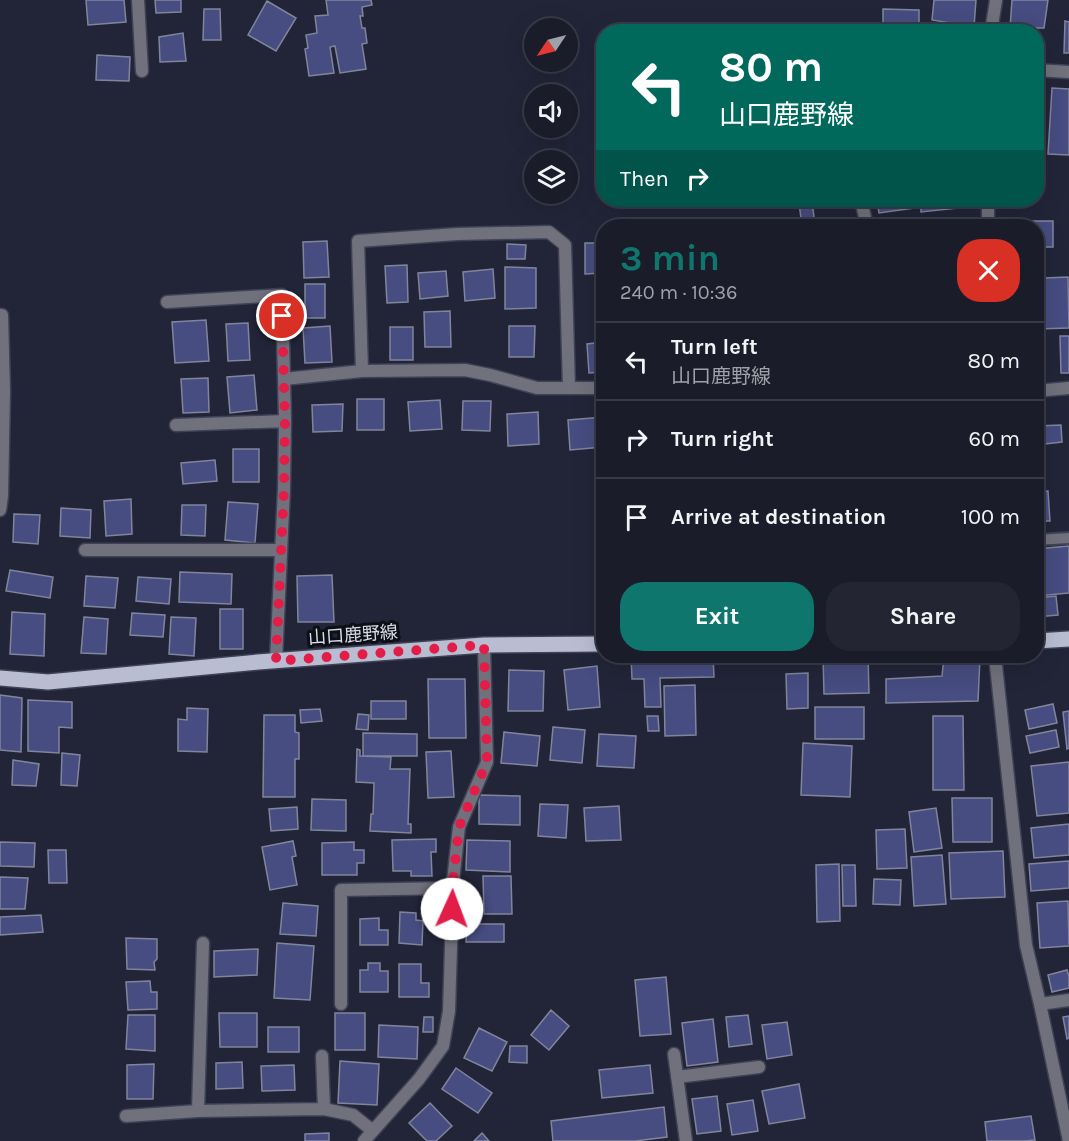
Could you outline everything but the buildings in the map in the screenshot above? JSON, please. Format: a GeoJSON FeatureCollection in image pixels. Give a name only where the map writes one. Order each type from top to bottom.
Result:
{"type":"FeatureCollection","features":[{"type":"Feature","properties":{"kind":"main road"},"geometry":{"type":"LineString","coordinates":[[1044,641],[1069,639]]}},
{"type":"Feature","properties":{"kind":"main road","name":"山口鹿野線"},"geometry":{"type":"LineString","coordinates":[[0,678],[48,682],[484,645],[596,644]]}},
{"type":"Feature","properties":{"kind":"street"},"geometry":{"type":"LineString","coordinates":[[138,0],[142,71]]}},
{"type":"Feature","properties":{"kind":"street"},"geometry":{"type":"LineString","coordinates":[[992,24],[996,0]]}},
{"type":"Feature","properties":{"kind":"street"},"geometry":{"type":"LineString","coordinates":[[1044,70],[1069,72]]}},
{"type":"Feature","properties":{"kind":"street"},"geometry":{"type":"LineString","coordinates":[[362,371],[358,241],[457,234],[549,232],[565,245],[569,388]]}},
{"type":"Feature","properties":{"kind":"street"},"geometry":{"type":"LineString","coordinates":[[167,302],[282,295],[284,489],[276,661]]}},
{"type":"Feature","properties":{"kind":"street"},"geometry":{"type":"LineString","coordinates":[[0,315],[2,315],[4,391],[0,510]]}},
{"type":"Feature","properties":{"kind":"street"},"geometry":{"type":"LineString","coordinates":[[284,379],[362,371],[465,370],[537,388],[596,388]]}},
{"type":"Feature","properties":{"kind":"street"},"geometry":{"type":"LineString","coordinates":[[1044,390],[1069,388]]}},
{"type":"Feature","properties":{"kind":"street"},"geometry":{"type":"LineString","coordinates":[[176,425],[285,421]]}},
{"type":"Feature","properties":{"kind":"street"},"geometry":{"type":"LineString","coordinates":[[85,550],[280,550]]}},
{"type":"Feature","properties":{"kind":"street"},"geometry":{"type":"LineString","coordinates":[[364,1141],[419,1079],[443,1046],[449,1011],[453,888],[459,827],[487,762],[484,645]]}},
{"type":"Feature","properties":{"kind":"street"},"geometry":{"type":"LineString","coordinates":[[996,663],[1026,945],[1069,1141]]}},
{"type":"Feature","properties":{"kind":"street"},"geometry":{"type":"LineString","coordinates":[[340,1004],[341,890],[453,888]]}},
{"type":"Feature","properties":{"kind":"street"},"geometry":{"type":"LineString","coordinates":[[198,1110],[203,943]]}},
{"type":"Feature","properties":{"kind":"street"},"geometry":{"type":"LineString","coordinates":[[1040,1004],[1069,1000]]}},
{"type":"Feature","properties":{"kind":"street"},"geometry":{"type":"LineString","coordinates":[[674,1054],[686,1141]]}},
{"type":"Feature","properties":{"kind":"street"},"geometry":{"type":"LineString","coordinates":[[322,1056],[324,1109]]}},
{"type":"Feature","properties":{"kind":"street"},"geometry":{"type":"LineString","coordinates":[[677,1077],[759,1067]]}},
{"type":"Feature","properties":{"kind":"street"},"geometry":{"type":"LineString","coordinates":[[126,1116],[198,1110],[324,1109],[353,1115],[373,1131]]}},
{"type":"Feature","properties":{"kind":"lane"},"geometry":{"type":"LineString","coordinates":[[1044,540],[1069,538]]}},
{"type":"Feature","properties":{"kind":"route"},"geometry":{"type":"LineString","coordinates":[[282,316],[284,489],[276,661],[484,645],[487,762],[459,827],[452,909]]}}]}
